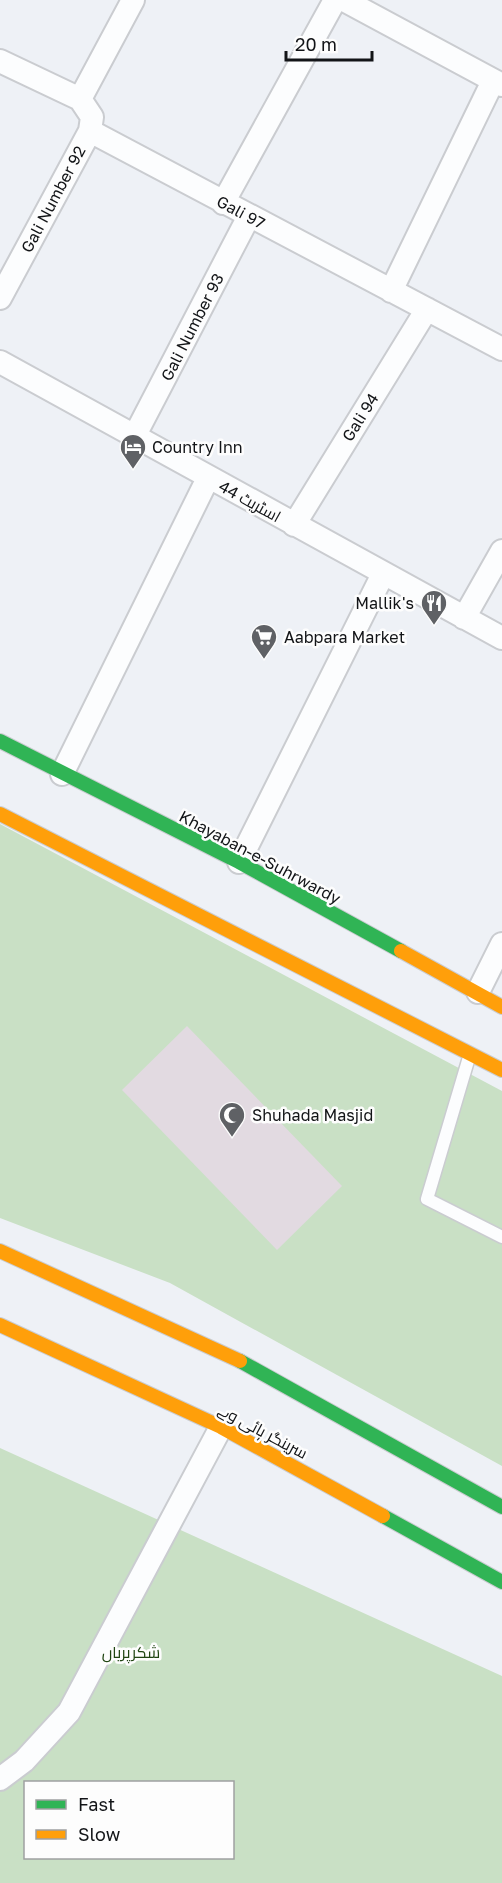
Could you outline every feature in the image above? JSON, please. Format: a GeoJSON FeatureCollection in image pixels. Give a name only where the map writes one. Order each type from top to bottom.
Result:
{"type":"FeatureCollection","features":[{"type":"Feature","properties":{"kind":"main road","name":"Khayaban-e-Suhrwardy"},"geometry":{"type":"LineString","coordinates":[[0,741],[239,862],[502,1007]]}},
{"type":"Feature","properties":{"kind":"main road"},"geometry":{"type":"LineString","coordinates":[[0,814],[502,1070]]}},
{"type":"Feature","properties":{"kind":"main road"},"geometry":{"type":"LineString","coordinates":[[0,1251],[246,1364],[502,1507]]}},
{"type":"Feature","properties":{"kind":"main road","name":"سرینگر ہائی وے"},"geometry":{"type":"LineString","coordinates":[[0,1325],[221,1427],[502,1582]]}},
{"type":"Feature","properties":{"kind":"street"},"geometry":{"type":"LineString","coordinates":[[80,99],[134,0]]}},
{"type":"Feature","properties":{"kind":"street"},"geometry":{"type":"LineString","coordinates":[[224,203],[335,0]]}},
{"type":"Feature","properties":{"kind":"street"},"geometry":{"type":"LineString","coordinates":[[344,0],[497,83],[392,291]]}},
{"type":"Feature","properties":{"kind":"street"},"geometry":{"type":"LineString","coordinates":[[0,61],[80,99],[92,117],[90,131]]}},
{"type":"Feature","properties":{"kind":"street","name":"Gali 97"},"geometry":{"type":"LineString","coordinates":[[90,131],[502,349]]}},
{"type":"Feature","properties":{"kind":"street","name":"Gali Number 92"},"geometry":{"type":"LineString","coordinates":[[0,298],[90,131]]}},
{"type":"Feature","properties":{"kind":"street","name":"Gali Number 93"},"geometry":{"type":"LineString","coordinates":[[134,437],[249,216]]}},
{"type":"Feature","properties":{"kind":"street","name":"Gali 94"},"geometry":{"type":"LineString","coordinates":[[294,525],[427,309]]}},
{"type":"Feature","properties":{"kind":"street","name":"اسٹریٹ 44"},"geometry":{"type":"LineString","coordinates":[[0,362],[502,638]]}},
{"type":"Feature","properties":{"kind":"street"},"geometry":{"type":"LineString","coordinates":[[62,774],[208,478]]}},
{"type":"Feature","properties":{"kind":"street"},"geometry":{"type":"LineString","coordinates":[[464,618],[502,551]]}},
{"type":"Feature","properties":{"kind":"street"},"geometry":{"type":"LineString","coordinates":[[239,862],[383,573]]}},
{"type":"Feature","properties":{"kind":"street"},"geometry":{"type":"LineString","coordinates":[[478,992],[502,945]]}},
{"type":"Feature","properties":{"kind":"street"},"geometry":{"type":"LineString","coordinates":[[0,1779],[24,1761],[69,1712],[221,1427]]}},
{"type":"Feature","properties":{"kind":"lane"},"geometry":{"type":"LineString","coordinates":[[470,1053],[427,1199],[502,1237]]}},
{"type":"Feature","properties":{"kind":"lane"},"geometry":{"type":"LineString","coordinates":[[0,1341],[40,1342]]}},
{"type":"Feature","properties":{"kind":"green space"},"geometry":{"type":"Polygon","coordinates":[[[0,824],[502,1091],[502,1466],[170,1283],[0,1218],[0,824]]]}},
{"type":"Feature","properties":{"kind":"green space","name":"شکرپریاں"},"geometry":{"type":"Polygon","coordinates":[[[0,1448],[502,1676],[502,1883],[0,1883],[0,1448]]]}},
{"type":"Feature","properties":{"kind":"building","name":"Shuhada Masjid"},"geometry":{"type":"Polygon","coordinates":[[[187,1026],[342,1186],[277,1250],[122,1090],[187,1026]]]}},
{"type":"Feature","properties":{"kind":"traffic: fast"},"geometry":{"type":"LineString","coordinates":[[0,741],[239,862],[401,951]]}},
{"type":"Feature","properties":{"kind":"traffic: fast"},"geometry":{"type":"LineString","coordinates":[[240,1361],[502,1507]]}},
{"type":"Feature","properties":{"kind":"traffic: fast"},"geometry":{"type":"LineString","coordinates":[[383,1516],[502,1582]]}},
{"type":"Feature","properties":{"kind":"traffic: slow"},"geometry":{"type":"LineString","coordinates":[[0,814],[502,1070]]}},
{"type":"Feature","properties":{"kind":"traffic: slow"},"geometry":{"type":"LineString","coordinates":[[401,951],[502,1007]]}},
{"type":"Feature","properties":{"kind":"traffic: slow"},"geometry":{"type":"LineString","coordinates":[[0,1251],[240,1361]]}},
{"type":"Feature","properties":{"kind":"traffic: slow"},"geometry":{"type":"LineString","coordinates":[[0,1325],[221,1427],[383,1516]]}},
{"type":"Feature","properties":{"kind":"place","name":"Country Inn"},"geometry":{"type":"Point","coordinates":[133,470]}},
{"type":"Feature","properties":{"kind":"place","name":"Mallik's"},"geometry":{"type":"Point","coordinates":[434,626]}},
{"type":"Feature","properties":{"kind":"place","name":"Aabpara Market"},"geometry":{"type":"Point","coordinates":[264,660]}},
{"type":"Feature","properties":{"kind":"place","name":"Shuhada Masjid"},"geometry":{"type":"Point","coordinates":[232,1138]}}]}
